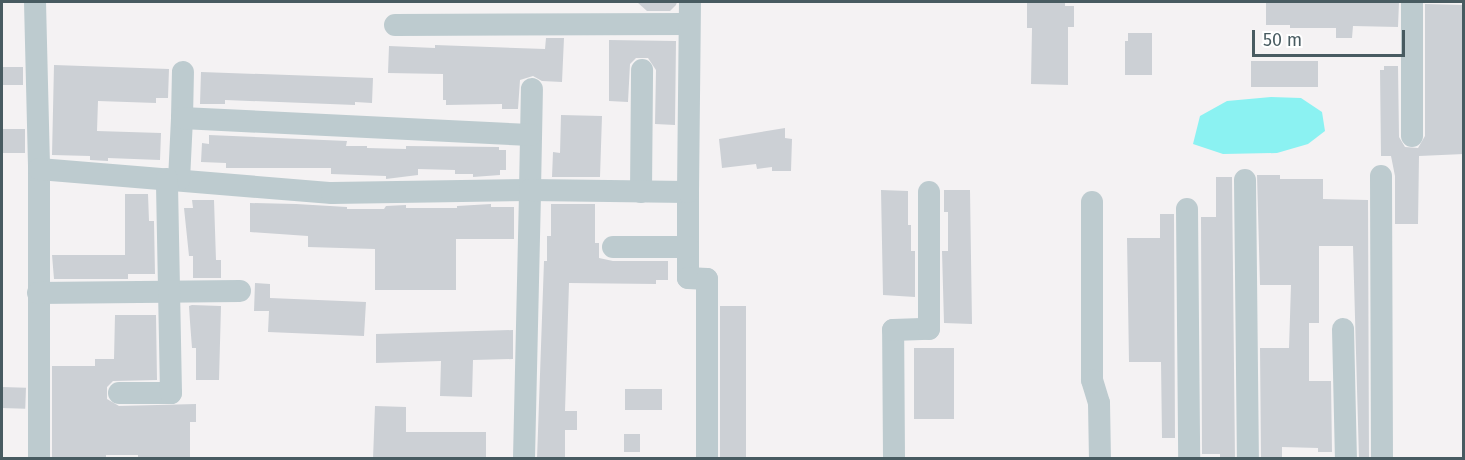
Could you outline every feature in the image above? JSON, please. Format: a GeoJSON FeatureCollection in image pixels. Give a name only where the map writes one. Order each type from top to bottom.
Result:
{"type":"FeatureCollection","features":[{"type":"Feature","properties":{"kind":"street"},"geometry":{"type":"LineString","coordinates":[[35,2],[39,169],[39,459]]}},
{"type":"Feature","properties":{"kind":"street"},"geometry":{"type":"LineString","coordinates":[[690,2],[688,278],[707,279],[706,459]]}},
{"type":"Feature","properties":{"kind":"street"},"geometry":{"type":"LineString","coordinates":[[1412,2],[1412,136]]}},
{"type":"Feature","properties":{"kind":"street"},"geometry":{"type":"LineString","coordinates":[[395,25],[689,24]]}},
{"type":"Feature","properties":{"kind":"street"},"geometry":{"type":"LineString","coordinates":[[641,192],[642,70]]}},
{"type":"Feature","properties":{"kind":"street"},"geometry":{"type":"LineString","coordinates":[[119,393],[171,393],[169,291],[173,180],[182,118],[183,72]]}},
{"type":"Feature","properties":{"kind":"street"},"geometry":{"type":"LineString","coordinates":[[524,459],[532,89]]}},
{"type":"Feature","properties":{"kind":"street"},"geometry":{"type":"LineString","coordinates":[[182,118],[531,135]]}},
{"type":"Feature","properties":{"kind":"street"},"geometry":{"type":"LineString","coordinates":[[39,169],[332,193],[530,190],[688,192]]}},
{"type":"Feature","properties":{"kind":"street"},"geometry":{"type":"LineString","coordinates":[[1381,176],[1382,459]]}},
{"type":"Feature","properties":{"kind":"street"},"geometry":{"type":"LineString","coordinates":[[1245,180],[1248,459]]}},
{"type":"Feature","properties":{"kind":"street"},"geometry":{"type":"LineString","coordinates":[[894,459],[892,330],[929,329],[929,192]]}},
{"type":"Feature","properties":{"kind":"street"},"geometry":{"type":"LineString","coordinates":[[1092,202],[1092,380],[1100,403],[1100,459]]}},
{"type":"Feature","properties":{"kind":"street"},"geometry":{"type":"LineString","coordinates":[[1187,209],[1189,459]]}},
{"type":"Feature","properties":{"kind":"street"},"geometry":{"type":"LineString","coordinates":[[613,247],[688,247]]}},
{"type":"Feature","properties":{"kind":"street"},"geometry":{"type":"LineString","coordinates":[[38,293],[240,291]]}},
{"type":"Feature","properties":{"kind":"street"},"geometry":{"type":"LineString","coordinates":[[1343,329],[1346,459]]}},
{"type":"Feature","properties":{"kind":"water"},"geometry":{"type":"Polygon","coordinates":[[[1271,97],[1301,98],[1322,112],[1325,131],[1308,144],[1277,153],[1223,154],[1193,144],[1200,116],[1227,101],[1271,97]]]}},
{"type":"Feature","properties":{"kind":"building"},"geometry":{"type":"Polygon","coordinates":[[[637,2],[677,2],[670,11],[647,11],[637,2]]]}},
{"type":"Feature","properties":{"kind":"building"},"geometry":{"type":"Polygon","coordinates":[[[1027,2],[1065,2],[1065,6],[1074,6],[1074,27],[1068,27],[1068,85],[1031,84],[1032,28],[1027,28],[1027,2]]]}},
{"type":"Feature","properties":{"kind":"building"},"geometry":{"type":"Polygon","coordinates":[[[1266,2],[1399,2],[1398,27],[1353,26],[1352,38],[1336,38],[1336,28],[1290,28],[1290,25],[1266,25],[1266,2]]]}},
{"type":"Feature","properties":{"kind":"building"},"geometry":{"type":"Polygon","coordinates":[[[1425,4],[1464,5],[1464,154],[1419,156],[1418,224],[1395,224],[1395,176],[1391,156],[1381,156],[1380,70],[1384,70],[1384,66],[1398,66],[1399,137],[1405,147],[1418,148],[1425,136],[1425,4]]]}},
{"type":"Feature","properties":{"kind":"building"},"geometry":{"type":"Polygon","coordinates":[[[1128,33],[1152,33],[1152,75],[1125,75],[1125,41],[1128,41],[1128,33]]]}},
{"type":"Feature","properties":{"kind":"building"},"geometry":{"type":"Polygon","coordinates":[[[546,38],[564,38],[562,82],[542,81],[533,76],[520,80],[518,109],[502,109],[502,104],[446,105],[446,100],[443,100],[443,74],[388,73],[389,46],[435,48],[435,45],[545,49],[546,38]]]}},
{"type":"Feature","properties":{"kind":"building"},"geometry":{"type":"Polygon","coordinates":[[[609,40],[676,41],[675,125],[655,124],[656,70],[648,58],[636,58],[630,64],[628,102],[609,101],[609,40]]]}},
{"type":"Feature","properties":{"kind":"building"},"geometry":{"type":"Polygon","coordinates":[[[1251,61],[1318,61],[1318,87],[1251,87],[1251,61]]]}},
{"type":"Feature","properties":{"kind":"building"},"geometry":{"type":"Polygon","coordinates":[[[54,65],[169,69],[168,98],[156,98],[156,103],[98,101],[97,131],[161,133],[160,160],[108,158],[108,161],[90,160],[90,156],[52,155],[54,65]]]}},
{"type":"Feature","properties":{"kind":"building"},"geometry":{"type":"Polygon","coordinates":[[[2,67],[23,67],[23,85],[2,85],[2,67]]]}},
{"type":"Feature","properties":{"kind":"building"},"geometry":{"type":"Polygon","coordinates":[[[201,72],[373,78],[372,103],[355,102],[355,105],[225,100],[225,104],[200,104],[201,72]]]}},
{"type":"Feature","properties":{"kind":"building"},"geometry":{"type":"Polygon","coordinates":[[[561,115],[602,116],[600,177],[552,177],[553,152],[560,153],[561,115]]]}},
{"type":"Feature","properties":{"kind":"building"},"geometry":{"type":"Polygon","coordinates":[[[785,128],[785,138],[792,139],[791,171],[772,171],[772,167],[757,169],[756,164],[722,168],[719,139],[785,128]]]}},
{"type":"Feature","properties":{"kind":"building"},"geometry":{"type":"Polygon","coordinates":[[[2,129],[25,129],[25,153],[2,153],[2,129]]]}},
{"type":"Feature","properties":{"kind":"building"},"geometry":{"type":"Polygon","coordinates":[[[209,135],[347,141],[346,146],[367,146],[367,148],[499,147],[499,150],[506,150],[506,170],[500,170],[500,175],[473,177],[473,174],[455,174],[455,170],[418,169],[418,175],[386,179],[386,176],[331,174],[331,168],[226,168],[226,163],[201,162],[202,143],[209,144],[209,135]]]}},
{"type":"Feature","properties":{"kind":"building"},"geometry":{"type":"Polygon","coordinates":[[[1257,175],[1280,175],[1280,179],[1323,179],[1323,199],[1368,200],[1369,459],[1359,459],[1353,246],[1319,246],[1319,323],[1309,323],[1309,381],[1331,381],[1332,452],[1318,452],[1318,448],[1282,447],[1282,459],[1261,459],[1260,348],[1289,348],[1291,285],[1260,285],[1257,175]]]}},
{"type":"Feature","properties":{"kind":"building"},"geometry":{"type":"Polygon","coordinates":[[[1216,177],[1232,177],[1235,459],[1220,459],[1220,454],[1202,454],[1201,217],[1216,217],[1216,177]]]}},
{"type":"Feature","properties":{"kind":"building"},"geometry":{"type":"Polygon","coordinates":[[[881,190],[908,191],[911,251],[915,251],[915,297],[883,295],[881,190]]]}},
{"type":"Feature","properties":{"kind":"building"},"geometry":{"type":"Polygon","coordinates":[[[944,190],[970,190],[972,324],[944,323],[942,251],[948,251],[948,212],[944,212],[944,190]]]}},
{"type":"Feature","properties":{"kind":"building"},"geometry":{"type":"Polygon","coordinates":[[[125,194],[148,194],[149,221],[154,221],[155,274],[128,274],[128,279],[54,279],[52,255],[125,255],[125,194]]]}},
{"type":"Feature","properties":{"kind":"building"},"geometry":{"type":"Polygon","coordinates":[[[192,200],[214,200],[216,260],[221,260],[221,278],[193,278],[193,256],[189,256],[184,208],[193,208],[192,200]]]}},
{"type":"Feature","properties":{"kind":"building"},"geometry":{"type":"Polygon","coordinates":[[[250,203],[347,207],[347,209],[384,209],[386,206],[406,205],[406,208],[457,208],[457,206],[491,204],[491,207],[514,207],[514,239],[456,239],[456,290],[375,290],[375,249],[308,247],[308,236],[250,232],[250,203]]]}},
{"type":"Feature","properties":{"kind":"building"},"geometry":{"type":"Polygon","coordinates":[[[551,204],[595,204],[595,243],[599,243],[599,258],[613,261],[668,261],[668,280],[656,280],[656,284],[569,283],[565,411],[577,411],[577,430],[565,430],[565,459],[537,459],[544,261],[547,261],[547,236],[551,236],[551,204]]]}},
{"type":"Feature","properties":{"kind":"building"},"geometry":{"type":"Polygon","coordinates":[[[1160,214],[1174,214],[1175,438],[1162,438],[1161,362],[1129,362],[1127,238],[1160,238],[1160,214]]]}},
{"type":"Feature","properties":{"kind":"building"},"geometry":{"type":"Polygon","coordinates":[[[255,283],[270,284],[270,298],[366,302],[364,336],[268,332],[269,311],[254,311],[255,283]]]}},
{"type":"Feature","properties":{"kind":"building"},"geometry":{"type":"Polygon","coordinates":[[[189,306],[221,306],[219,380],[196,380],[196,348],[192,348],[189,306]]]}},
{"type":"Feature","properties":{"kind":"building"},"geometry":{"type":"Polygon","coordinates":[[[720,306],[746,306],[746,458],[720,458],[720,306]]]}},
{"type":"Feature","properties":{"kind":"building"},"geometry":{"type":"Polygon","coordinates":[[[115,315],[156,315],[157,380],[113,381],[107,387],[107,399],[119,406],[196,404],[196,422],[190,422],[190,459],[138,459],[138,455],[106,455],[106,459],[52,459],[52,366],[95,366],[95,359],[114,359],[115,315]]]}},
{"type":"Feature","properties":{"kind":"building"},"geometry":{"type":"Polygon","coordinates":[[[513,330],[513,359],[473,360],[472,397],[440,396],[441,361],[376,363],[376,334],[513,330]]]}},
{"type":"Feature","properties":{"kind":"building"},"geometry":{"type":"Polygon","coordinates":[[[914,348],[954,348],[954,419],[914,419],[914,348]]]}},
{"type":"Feature","properties":{"kind":"building"},"geometry":{"type":"Polygon","coordinates":[[[2,387],[26,388],[25,409],[2,408],[2,387]]]}},
{"type":"Feature","properties":{"kind":"building"},"geometry":{"type":"Polygon","coordinates":[[[625,389],[662,389],[662,410],[625,410],[625,389]]]}},
{"type":"Feature","properties":{"kind":"building"},"geometry":{"type":"Polygon","coordinates":[[[375,406],[406,407],[406,432],[486,432],[486,459],[373,459],[375,406]]]}},
{"type":"Feature","properties":{"kind":"building"},"geometry":{"type":"Polygon","coordinates":[[[624,434],[640,434],[640,452],[624,452],[624,434]]]}}]}
